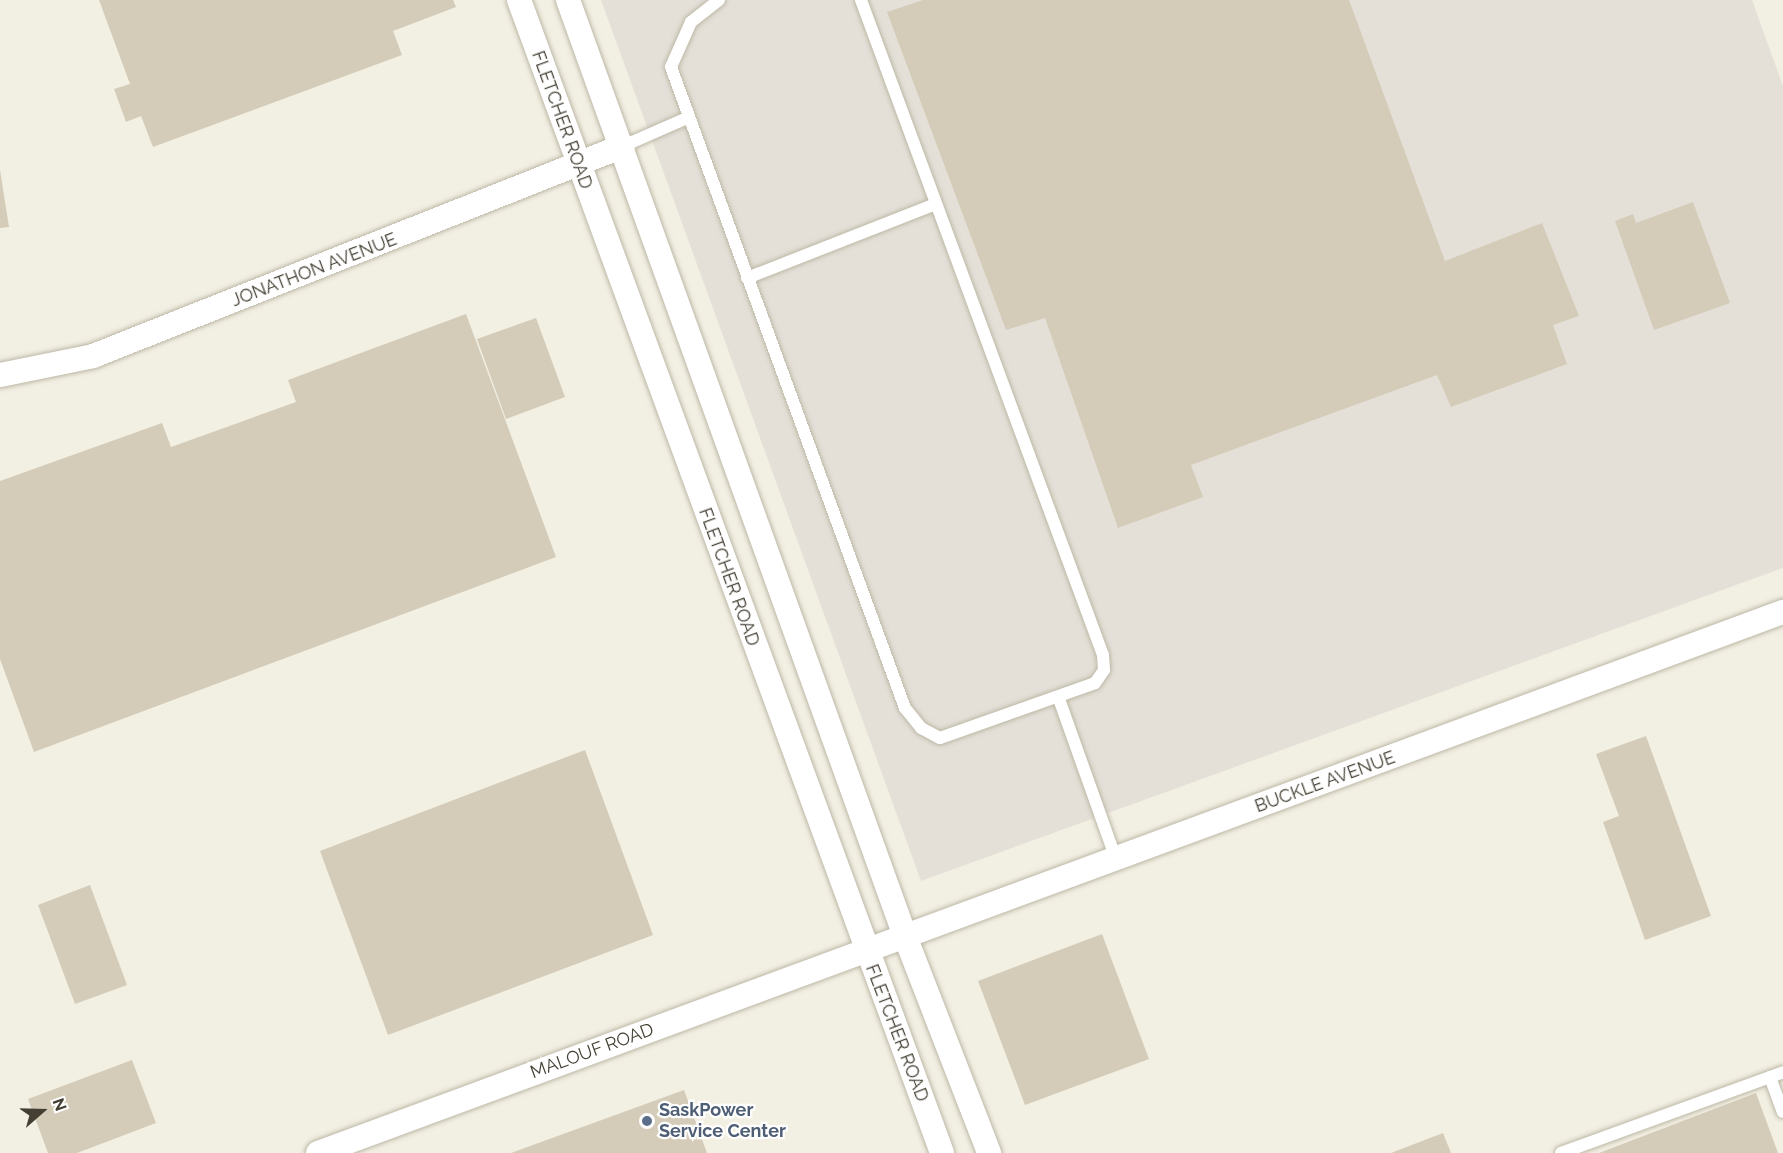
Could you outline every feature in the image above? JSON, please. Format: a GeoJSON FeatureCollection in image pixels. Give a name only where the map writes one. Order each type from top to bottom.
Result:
{"type":"FeatureCollection","features":[{"type":"Feature","properties":{"kind":"street","name":"FLETCHER ROAD"},"geometry":{"type":"LineString","coordinates":[[519,0],[865,950],[942,1153]]}},
{"type":"Feature","properties":{"kind":"street"},"geometry":{"type":"LineString","coordinates":[[568,0],[623,146],[904,936],[989,1153]]}},
{"type":"Feature","properties":{"kind":"street","name":"JONATHON AVENUE"},"geometry":{"type":"LineString","coordinates":[[0,375],[93,356],[579,167],[623,146]]}},
{"type":"Feature","properties":{"kind":"street","name":"BUCKLE AVENUE"},"geometry":{"type":"LineString","coordinates":[[865,950],[1783,612]]}},
{"type":"Feature","properties":{"kind":"street","name":"MALOUF ROAD"},"geometry":{"type":"LineString","coordinates":[[318,1153],[865,950]]}},
{"type":"Feature","properties":{"kind":"lane"},"geometry":{"type":"LineString","coordinates":[[719,0],[691,22],[670,67],[905,708],[921,728],[940,738],[1059,699],[1095,683],[1104,670],[1103,655],[861,0]]}},
{"type":"Feature","properties":{"kind":"lane"},"geometry":{"type":"LineString","coordinates":[[623,146],[689,117]]}},
{"type":"Feature","properties":{"kind":"lane"},"geometry":{"type":"LineString","coordinates":[[747,278],[936,204]]}},
{"type":"Feature","properties":{"kind":"lane"},"geometry":{"type":"LineString","coordinates":[[1059,699],[1116,859]]}},
{"type":"Feature","properties":{"kind":"lane"},"geometry":{"type":"LineString","coordinates":[[1561,1153],[1783,1072]]}},
{"type":"Feature","properties":{"kind":"lane"},"geometry":{"type":"LineString","coordinates":[[1770,1077],[1783,1112]]}},
{"type":"Feature","properties":{"kind":"shaded area"},"geometry":{"type":"Polygon","coordinates":[[[601,0],[1752,0],[1783,86],[1783,568],[921,881],[601,0]]]}},
{"type":"Feature","properties":{"kind":"building"},"geometry":{"type":"Polygon","coordinates":[[[99,0],[453,0],[456,7],[393,31],[402,55],[153,147],[141,116],[126,122],[114,89],[130,84],[99,0]]]}},
{"type":"Feature","properties":{"kind":"building"},"geometry":{"type":"Polygon","coordinates":[[[923,0],[1349,0],[1445,261],[1542,223],[1579,316],[1553,325],[1567,364],[1451,407],[1437,375],[1191,465],[1203,497],[1118,528],[1045,318],[1006,330],[887,12],[923,0]]]}},
{"type":"Feature","properties":{"kind":"building"},"geometry":{"type":"Polygon","coordinates":[[[0,170],[9,227],[0,228],[0,170]]]}},
{"type":"Feature","properties":{"kind":"building"},"geometry":{"type":"Polygon","coordinates":[[[1693,202],[1730,303],[1654,330],[1615,221],[1633,214],[1636,223],[1693,202]]]}},
{"type":"Feature","properties":{"kind":"building"},"geometry":{"type":"Polygon","coordinates":[[[466,314],[556,557],[34,752],[0,659],[0,481],[162,423],[171,447],[296,402],[288,380],[466,314]]]}},
{"type":"Feature","properties":{"kind":"building"},"geometry":{"type":"Polygon","coordinates":[[[536,318],[565,397],[506,419],[477,339],[536,318]]]}},
{"type":"Feature","properties":{"kind":"building"},"geometry":{"type":"Polygon","coordinates":[[[1646,736],[1711,916],[1645,940],[1603,822],[1619,816],[1596,754],[1646,736]]]}},
{"type":"Feature","properties":{"kind":"building"},"geometry":{"type":"Polygon","coordinates":[[[585,750],[653,935],[388,1035],[320,851],[585,750]]]}},
{"type":"Feature","properties":{"kind":"building"},"geometry":{"type":"Polygon","coordinates":[[[90,885],[127,985],[75,1004],[38,905],[90,885]]]}},
{"type":"Feature","properties":{"kind":"building"},"geometry":{"type":"Polygon","coordinates":[[[1102,934],[1149,1059],[1025,1105],[978,981],[1102,934]]]}},
{"type":"Feature","properties":{"kind":"building"},"geometry":{"type":"Polygon","coordinates":[[[132,1060],[156,1123],[77,1153],[48,1153],[28,1099],[132,1060]]]}},
{"type":"Feature","properties":{"kind":"building","name":"SaskPower Service Center"},"geometry":{"type":"Polygon","coordinates":[[[684,1090],[707,1153],[511,1153],[684,1090]]]}},
{"type":"Feature","properties":{"kind":"building"},"geometry":{"type":"Polygon","coordinates":[[[1756,1093],[1778,1153],[1599,1153],[1756,1093]]]}},
{"type":"Feature","properties":{"kind":"building"},"geometry":{"type":"Polygon","coordinates":[[[1443,1133],[1451,1153],[1391,1153],[1443,1133]]]}},
{"type":"Feature","properties":{"kind":"place","name":"SaskPower Service Center"},"geometry":{"type":"Point","coordinates":[647,1121]}}]}
